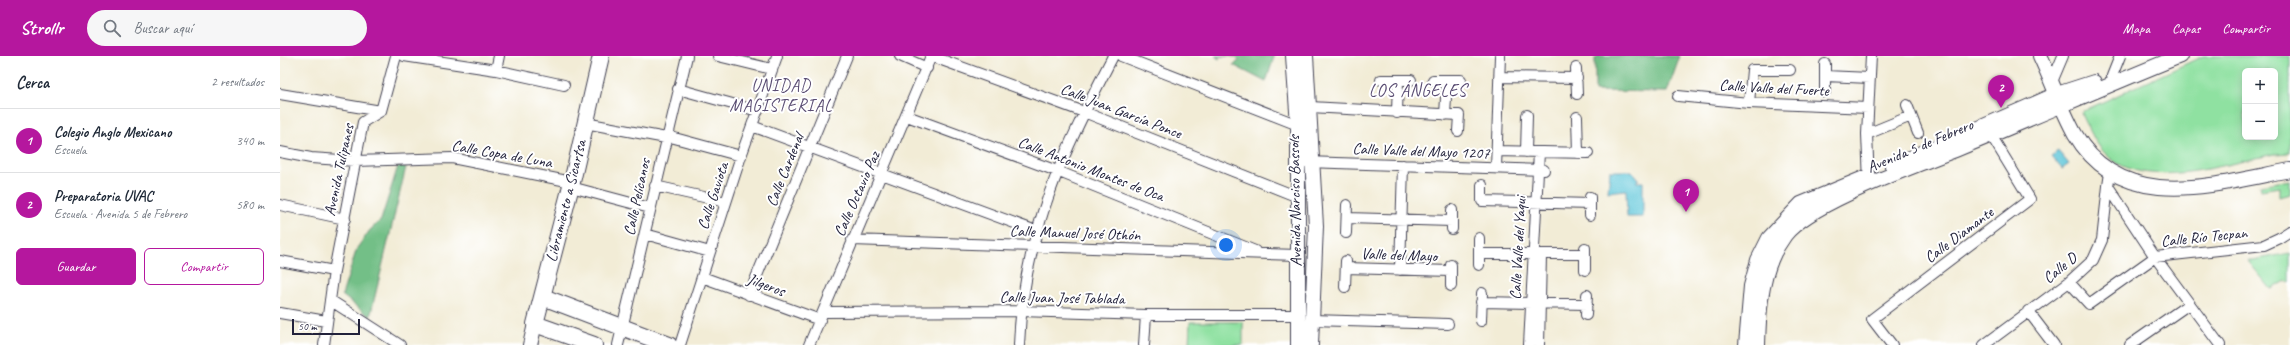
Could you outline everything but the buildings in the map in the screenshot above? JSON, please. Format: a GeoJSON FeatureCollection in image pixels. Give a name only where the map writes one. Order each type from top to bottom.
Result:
{"type":"FeatureCollection","features":[{"type":"Feature","properties":{"kind":"main road","name":"Libramiento a Sicartsa"},"geometry":{"type":"LineString","coordinates":[[535,324],[572,184],[601,56]]}},
{"type":"Feature","properties":{"kind":"main road"},"geometry":{"type":"LineString","coordinates":[[542,297],[669,345]]}},
{"type":"Feature","properties":{"kind":"main road"},"geometry":{"type":"LineString","coordinates":[[535,324],[594,345]]}},
{"type":"Feature","properties":{"kind":"street"},"geometry":{"type":"LineString","coordinates":[[280,94],[380,111],[396,56]]}},
{"type":"Feature","properties":{"kind":"street"},"geometry":{"type":"LineString","coordinates":[[404,56],[496,70],[564,85]]}},
{"type":"Feature","properties":{"kind":"street"},"geometry":{"type":"LineString","coordinates":[[496,70],[499,56]]}},
{"type":"Feature","properties":{"kind":"street","name":"Calle Pelícanos"},"geometry":{"type":"LineString","coordinates":[[618,345],[645,234],[666,137],[687,56]]}},
{"type":"Feature","properties":{"kind":"street"},"geometry":{"type":"LineString","coordinates":[[718,56],[772,69]]}},
{"type":"Feature","properties":{"kind":"street","name":"Calle Gaviota"},"geometry":{"type":"LineString","coordinates":[[680,345],[741,156],[777,56]]}},
{"type":"Feature","properties":{"kind":"street","name":"Calle Cardenal"},"geometry":{"type":"LineString","coordinates":[[749,295],[848,56]]}},
{"type":"Feature","properties":{"kind":"street"},"geometry":{"type":"LineString","coordinates":[[900,56],[927,68]]}},
{"type":"Feature","properties":{"kind":"street","name":"Calle Octavio Paz"},"geometry":{"type":"LineString","coordinates":[[809,345],[852,240],[907,116],[931,56]]}},
{"type":"Feature","properties":{"kind":"street","name":"Calle Juan García Ponce"},"geometry":{"type":"LineString","coordinates":[[931,56],[1084,112],[1298,197]]}},
{"type":"Feature","properties":{"kind":"street"},"geometry":{"type":"LineString","coordinates":[[1019,345],[1020,311],[1031,247],[1036,231],[1057,170],[1084,112],[1113,56]]}},
{"type":"Feature","properties":{"kind":"street"},"geometry":{"type":"LineString","coordinates":[[1121,56],[1298,125]]}},
{"type":"Feature","properties":{"kind":"street"},"geometry":{"type":"LineString","coordinates":[[1496,168],[1500,56]]}},
{"type":"Feature","properties":{"kind":"street"},"geometry":{"type":"LineString","coordinates":[[1869,181],[1867,134],[1871,56]]}},
{"type":"Feature","properties":{"kind":"street"},"geometry":{"type":"LineString","coordinates":[[2040,56],[2075,134],[2109,179],[2155,257],[2220,345]]}},
{"type":"Feature","properties":{"kind":"street"},"geometry":{"type":"LineString","coordinates":[[2057,94],[2063,56]]}},
{"type":"Feature","properties":{"kind":"street"},"geometry":{"type":"LineString","coordinates":[[2112,76],[2120,56]]}},
{"type":"Feature","properties":{"kind":"street","name":"Avenida 5 de Febrero"},"geometry":{"type":"LineString","coordinates":[[1758,345],[1759,316],[1764,277],[1774,252],[1785,234],[1811,213],[1869,181],[2057,94],[2112,76],[2158,56]]}},
{"type":"Feature","properties":{"kind":"street","name":"Avenida 5 de Febrero"},"geometry":{"type":"LineString","coordinates":[[1746,345],[1751,286],[1758,260],[1769,238],[1800,204],[1869,181],[1991,135],[2057,94],[2180,56]]}},
{"type":"Feature","properties":{"kind":"street","name":"Avenida Narciso Bassols"},"geometry":{"type":"LineString","coordinates":[[1300,61],[1298,125],[1298,255],[1305,318],[1311,345]]}},
{"type":"Feature","properties":{"kind":"street","name":"Avenida Narciso Bassols"},"geometry":{"type":"LineString","coordinates":[[1298,345],[1305,318],[1316,226],[1310,107],[1300,61]]}},
{"type":"Feature","properties":{"kind":"street"},"geometry":{"type":"LineString","coordinates":[[1825,64],[1825,92]]}},
{"type":"Feature","properties":{"kind":"street"},"geometry":{"type":"LineString","coordinates":[[1749,103],[1752,70],[1790,70]]}},
{"type":"Feature","properties":{"kind":"street"},"geometry":{"type":"LineString","coordinates":[[1499,77],[1576,73],[1577,94]]}},
{"type":"Feature","properties":{"kind":"street"},"geometry":{"type":"LineString","coordinates":[[1825,76],[1870,78]]}},
{"type":"Feature","properties":{"kind":"street"},"geometry":{"type":"LineString","coordinates":[[1381,80],[1410,80]]}},
{"type":"Feature","properties":{"kind":"street"},"geometry":{"type":"LineString","coordinates":[[1397,113],[1398,80]]}},
{"type":"Feature","properties":{"kind":"street"},"geometry":{"type":"LineString","coordinates":[[1433,80],[1461,80]]}},
{"type":"Feature","properties":{"kind":"street"},"geometry":{"type":"LineString","coordinates":[[1445,115],[1447,80]]}},
{"type":"Feature","properties":{"kind":"street"},"geometry":{"type":"LineString","coordinates":[[678,89],[758,111]]}},
{"type":"Feature","properties":{"kind":"street","name":"Calle Valle del Fuerte"},"geometry":{"type":"LineString","coordinates":[[1678,96],[1749,103],[1868,108]]}},
{"type":"Feature","properties":{"kind":"street"},"geometry":{"type":"LineString","coordinates":[[1907,105],[1918,133]]}},
{"type":"Feature","properties":{"kind":"street"},"geometry":{"type":"LineString","coordinates":[[1310,107],[1459,116],[1458,131]]}},
{"type":"Feature","properties":{"kind":"street","name":"Avenida Tulipanes"},"geometry":{"type":"LineString","coordinates":[[324,345],[326,321],[334,271],[363,122],[380,111]]}},
{"type":"Feature","properties":{"kind":"street"},"geometry":{"type":"LineString","coordinates":[[1526,152],[1527,115]]}},
{"type":"Feature","properties":{"kind":"street","name":"Calle Antonio Montes de Oca"},"geometry":{"type":"LineString","coordinates":[[907,116],[1057,170],[1262,254]]}},
{"type":"Feature","properties":{"kind":"street"},"geometry":{"type":"LineString","coordinates":[[1867,134],[1911,116]]}},
{"type":"Feature","properties":{"kind":"street"},"geometry":{"type":"LineString","coordinates":[[1497,151],[1583,152],[1577,117]]}},
{"type":"Feature","properties":{"kind":"street"},"geometry":{"type":"LineString","coordinates":[[585,123],[666,137],[741,156]]}},
{"type":"Feature","properties":{"kind":"street"},"geometry":{"type":"LineString","coordinates":[[752,126],[810,149],[1036,231]]}},
{"type":"Feature","properties":{"kind":"street","name":"Calle Diamante"},"geometry":{"type":"LineString","coordinates":[[1892,345],[1872,319],[2030,199],[1991,135]]}},
{"type":"Feature","properties":{"kind":"street","name":"Calle Copa de Luna"},"geometry":{"type":"LineString","coordinates":[[280,152],[311,158],[355,161],[452,158],[572,184],[650,208]]}},
{"type":"Feature","properties":{"kind":"street","name":"Calle Valle del Yaqui"},"geometry":{"type":"LineString","coordinates":[[1529,345],[1535,303],[1541,152]]}},
{"type":"Feature","properties":{"kind":"street","name":"Calle Valle del Mayo 1207"},"geometry":{"type":"LineString","coordinates":[[1298,162],[1541,170]]}},
{"type":"Feature","properties":{"kind":"street"},"geometry":{"type":"LineString","coordinates":[[1400,270],[1403,165]]}},
{"type":"Feature","properties":{"kind":"street"},"geometry":{"type":"LineString","coordinates":[[2109,179],[2124,180],[2147,187],[2204,186],[2290,170]]}},
{"type":"Feature","properties":{"kind":"street","name":"Calle D"},"geometry":{"type":"LineString","coordinates":[[1984,345],[2069,282],[2093,260],[2102,240],[2109,179]]}},
{"type":"Feature","properties":{"kind":"street"},"geometry":{"type":"LineString","coordinates":[[1482,185],[1482,201],[1539,203],[1590,200],[1590,216]]}},
{"type":"Feature","properties":{"kind":"street"},"geometry":{"type":"LineString","coordinates":[[655,186],[726,202]]}},
{"type":"Feature","properties":{"kind":"street"},"geometry":{"type":"LineString","coordinates":[[280,205],[345,219]]}},
{"type":"Feature","properties":{"kind":"street"},"geometry":{"type":"LineString","coordinates":[[1346,234],[1347,205]]}},
{"type":"Feature","properties":{"kind":"street"},"geometry":{"type":"LineString","coordinates":[[1347,218],[1401,220],[1452,225],[1452,210]]}},
{"type":"Feature","properties":{"kind":"street","name":"Calle Río Tecpan"},"geometry":{"type":"LineString","coordinates":[[2069,282],[2089,304],[2155,257],[2264,245],[2279,238],[2290,230]]}},
{"type":"Feature","properties":{"kind":"street"},"geometry":{"type":"LineString","coordinates":[[645,234],[710,252]]}},
{"type":"Feature","properties":{"kind":"street"},"geometry":{"type":"LineString","coordinates":[[1479,238],[1479,260],[1585,251],[1585,270]]}},
{"type":"Feature","properties":{"kind":"street","name":"Calle Manuel José Othón"},"geometry":{"type":"LineString","coordinates":[[852,240],[1298,255]]}},
{"type":"Feature","properties":{"kind":"street"},"geometry":{"type":"LineString","coordinates":[[280,261],[334,271]]}},
{"type":"Feature","properties":{"kind":"street","name":"Valle del Mayo"},"geometry":{"type":"LineString","coordinates":[[1345,288],[1346,264],[1400,270],[1451,268],[1451,286]]}},
{"type":"Feature","properties":{"kind":"street","name":"Jilgeros"},"geometry":{"type":"LineString","coordinates":[[702,277],[749,295],[822,316]]}},
{"type":"Feature","properties":{"kind":"street"},"geometry":{"type":"LineString","coordinates":[[1481,321],[1481,297],[1535,303],[1587,300],[1586,315]]}},
{"type":"Feature","properties":{"kind":"street"},"geometry":{"type":"LineString","coordinates":[[330,300],[400,345]]}},
{"type":"Feature","properties":{"kind":"street","name":"Calle Valle del Yaqui"},"geometry":{"type":"LineString","coordinates":[[1535,303],[1539,345]]}},
{"type":"Feature","properties":{"kind":"street"},"geometry":{"type":"LineString","coordinates":[[2130,345],[2189,304]]}},
{"type":"Feature","properties":{"kind":"street","name":"Calle Juan José Tablada"},"geometry":{"type":"LineString","coordinates":[[822,316],[1020,311],[1305,318],[1448,324]]}},
{"type":"Feature","properties":{"kind":"street"},"geometry":{"type":"LineString","coordinates":[[2028,311],[2054,345]]}},
{"type":"Feature","properties":{"kind":"street"},"geometry":{"type":"LineString","coordinates":[[280,313],[326,321]]}},
{"type":"Feature","properties":{"kind":"street"},"geometry":{"type":"LineString","coordinates":[[1144,345],[1146,315]]}},
{"type":"Feature","properties":{"kind":"street","name":"Libramiento a Sicartsa"},"geometry":{"type":"LineString","coordinates":[[530,345],[535,324]]}},
{"type":"Feature","properties":{"kind":"green space"},"geometry":{"type":"Polygon","coordinates":[[[1215,56],[1222,56],[1219,59],[1215,56]]]}},
{"type":"Feature","properties":{"kind":"green space"},"geometry":{"type":"Polygon","coordinates":[[[1222,56],[1274,57],[1266,82],[1233,65],[1239,61],[1236,57],[1222,56]]]}},
{"type":"Feature","properties":{"kind":"green space"},"geometry":{"type":"Polygon","coordinates":[[[1599,56],[1680,56],[1667,92],[1595,91],[1595,58],[1599,56]]]}},
{"type":"Feature","properties":{"kind":"green space"},"geometry":{"type":"Polygon","coordinates":[[[2203,56],[2290,56],[2290,153],[2275,154],[2190,172],[2168,174],[2146,173],[2127,168],[2110,158],[2093,136],[2081,112],[2203,56]]]}},
{"type":"Feature","properties":{"kind":"green space"},"geometry":{"type":"Polygon","coordinates":[[[398,166],[406,167],[370,317],[342,295],[357,248],[370,230],[381,220],[398,166]]]}},
{"type":"Feature","properties":{"kind":"green space"},"geometry":{"type":"Polygon","coordinates":[[[2290,180],[2290,194],[2279,197],[2279,187],[2261,190],[2260,185],[2290,180]]]}},
{"type":"Feature","properties":{"kind":"green space"},"geometry":{"type":"Polygon","coordinates":[[[2290,253],[2290,282],[2286,281],[2271,289],[2248,261],[2290,253]]]}},
{"type":"Feature","properties":{"kind":"green space"},"geometry":{"type":"Polygon","coordinates":[[[1190,322],[1243,322],[1243,345],[1189,345],[1190,322]]]}},
{"type":"Feature","properties":{"kind":"water"},"geometry":{"type":"Polygon","coordinates":[[[2058,151],[2069,164],[2062,169],[2051,156],[2058,151]]]}},
{"type":"Feature","properties":{"kind":"water"},"geometry":{"type":"Polygon","coordinates":[[[1610,171],[1632,171],[1639,179],[1636,182],[1643,182],[1643,217],[1627,217],[1626,190],[1608,192],[1610,171]]]}},
{"type":"Feature","properties":{"kind":"place","name":"Preparatoria UVAC"},"geometry":{"type":"Point","coordinates":[2001,108]}},
{"type":"Feature","properties":{"kind":"place","name":"Colegio Anglo Mexicano"},"geometry":{"type":"Point","coordinates":[1686,212]}},
{"type":"Feature","properties":{"kind":"district","name":"LOS ÁNGELES"},"geometry":{"type":"Point","coordinates":[1418,90]}},
{"type":"Feature","properties":{"kind":"district","name":"UNIDAD MAGISTERIAL"},"geometry":{"type":"Point","coordinates":[781,95]}}]}
